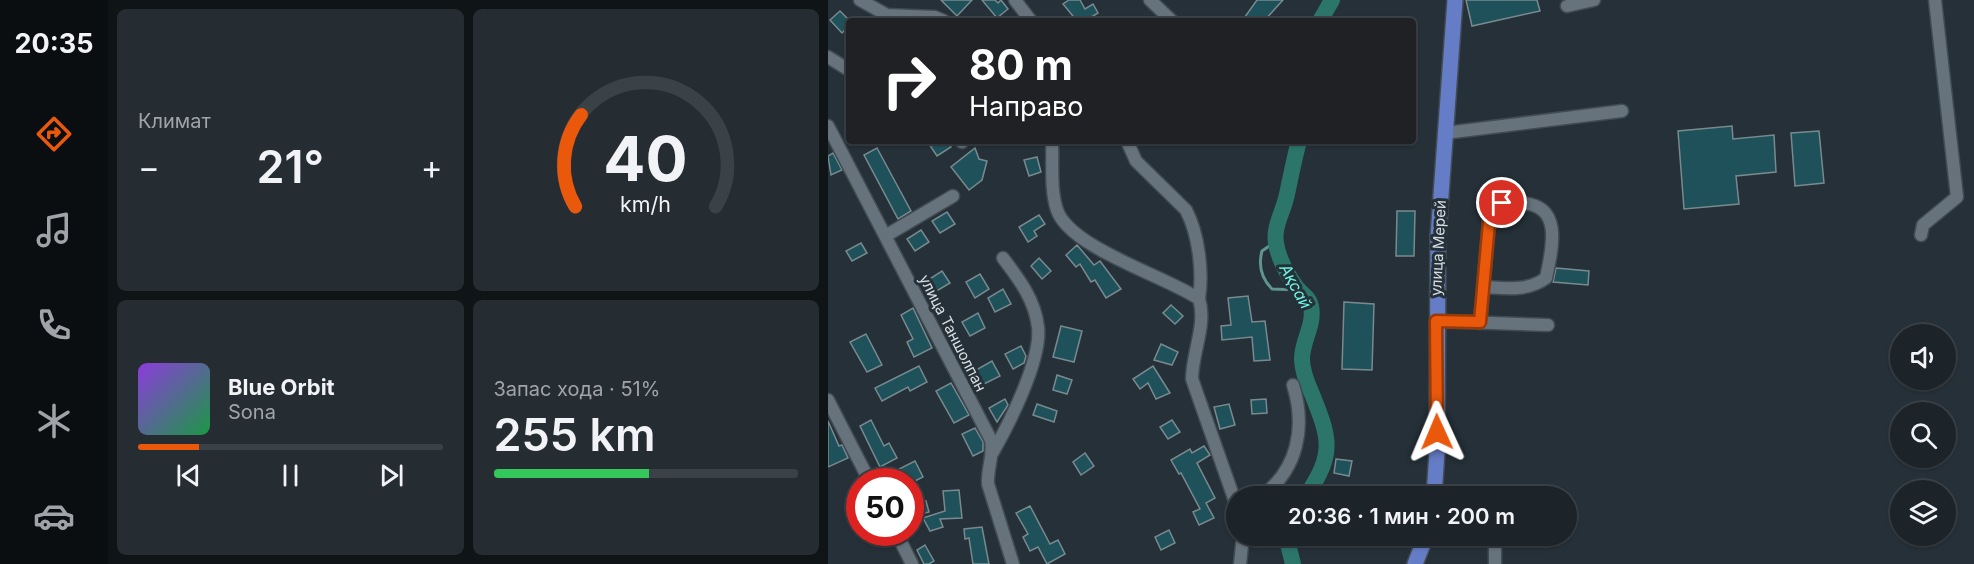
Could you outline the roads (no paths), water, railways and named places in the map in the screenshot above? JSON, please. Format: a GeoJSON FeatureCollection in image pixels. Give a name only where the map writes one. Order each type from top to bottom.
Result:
{"type":"FeatureCollection","features":[{"type":"Feature","properties":{"kind":"main road","name":"улица Мерей"},"geometry":{"type":"LineString","coordinates":[[1435,486],[1437,452],[1438,237],[1455,0]]}},
{"type":"Feature","properties":{"kind":"main road"},"geometry":{"type":"LineString","coordinates":[[1415,564],[1422,546]]}},
{"type":"Feature","properties":{"kind":"street"},"geometry":{"type":"LineString","coordinates":[[860,0],[887,15],[938,18]]}},
{"type":"Feature","properties":{"kind":"street"},"geometry":{"type":"LineString","coordinates":[[1015,0],[1029,18]]}},
{"type":"Feature","properties":{"kind":"street"},"geometry":{"type":"LineString","coordinates":[[1150,0],[1169,18]]}},
{"type":"Feature","properties":{"kind":"street"},"geometry":{"type":"LineString","coordinates":[[1567,6],[1594,0]]}},
{"type":"Feature","properties":{"kind":"street"},"geometry":{"type":"LineString","coordinates":[[1921,235],[1923,225],[1958,197],[1935,0]]}},
{"type":"Feature","properties":{"kind":"street"},"geometry":{"type":"LineString","coordinates":[[828,57],[846,68]]}},
{"type":"Feature","properties":{"kind":"street"},"geometry":{"type":"LineString","coordinates":[[1445,133],[1622,111]]}},
{"type":"Feature","properties":{"kind":"street","name":"улица Таншолпан"},"geometry":{"type":"LineString","coordinates":[[828,126],[991,440],[993,453],[987,475],[988,484],[1013,564]]}},
{"type":"Feature","properties":{"kind":"street"},"geometry":{"type":"LineString","coordinates":[[1052,144],[1054,198],[1058,213],[1065,224],[1078,235],[1107,252],[1199,299]]}},
{"type":"Feature","properties":{"kind":"street"},"geometry":{"type":"LineString","coordinates":[[1128,144],[1136,161],[1186,210],[1191,219],[1202,280],[1199,299],[1201,320],[1192,360],[1192,379],[1230,486]]}},
{"type":"Feature","properties":{"kind":"street"},"geometry":{"type":"LineString","coordinates":[[886,235],[953,196]]}},
{"type":"Feature","properties":{"kind":"street"},"geometry":{"type":"LineString","coordinates":[[1480,322],[1483,287],[1490,212],[1502,203],[1533,204],[1544,209],[1551,222],[1552,250],[1546,278],[1537,285],[1520,289],[1483,287]]}},
{"type":"Feature","properties":{"kind":"street"},"geometry":{"type":"LineString","coordinates":[[993,453],[1011,419],[1036,350],[1038,337],[1038,327],[1029,297],[1003,258]]}},
{"type":"Feature","properties":{"kind":"street"},"geometry":{"type":"LineString","coordinates":[[1436,321],[1548,324]]}},
{"type":"Feature","properties":{"kind":"street"},"geometry":{"type":"LineString","coordinates":[[1272,486],[1283,476],[1294,457],[1300,423],[1299,406],[1293,385]]}},
{"type":"Feature","properties":{"kind":"street"},"geometry":{"type":"LineString","coordinates":[[828,400],[863,468]]}},
{"type":"Feature","properties":{"kind":"street"},"geometry":{"type":"LineString","coordinates":[[903,546],[912,564]]}},
{"type":"Feature","properties":{"kind":"street"},"geometry":{"type":"LineString","coordinates":[[1240,564],[1242,546]]}},
{"type":"Feature","properties":{"kind":"street"},"geometry":{"type":"LineString","coordinates":[[1494,564],[1495,546]]}},
{"type":"Feature","properties":{"kind":"waterway","name":"Ақсай"},"geometry":{"type":"LineString","coordinates":[[1322,18],[1332,0]]}},
{"type":"Feature","properties":{"kind":"waterway","name":"Ақсай"},"geometry":{"type":"LineString","coordinates":[[1298,144],[1275,237],[1284,267],[1311,306],[1311,320],[1302,363],[1323,423],[1327,446],[1322,468],[1312,486]]}},
{"type":"Feature","properties":{"kind":"waterway"},"geometry":{"type":"LineString","coordinates":[[1275,242],[1262,251],[1260,262],[1265,281],[1272,289],[1299,290]]}},
{"type":"Feature","properties":{"kind":"waterway","name":"Ақсай"},"geometry":{"type":"LineString","coordinates":[[1288,546],[1293,564]]}}]}
